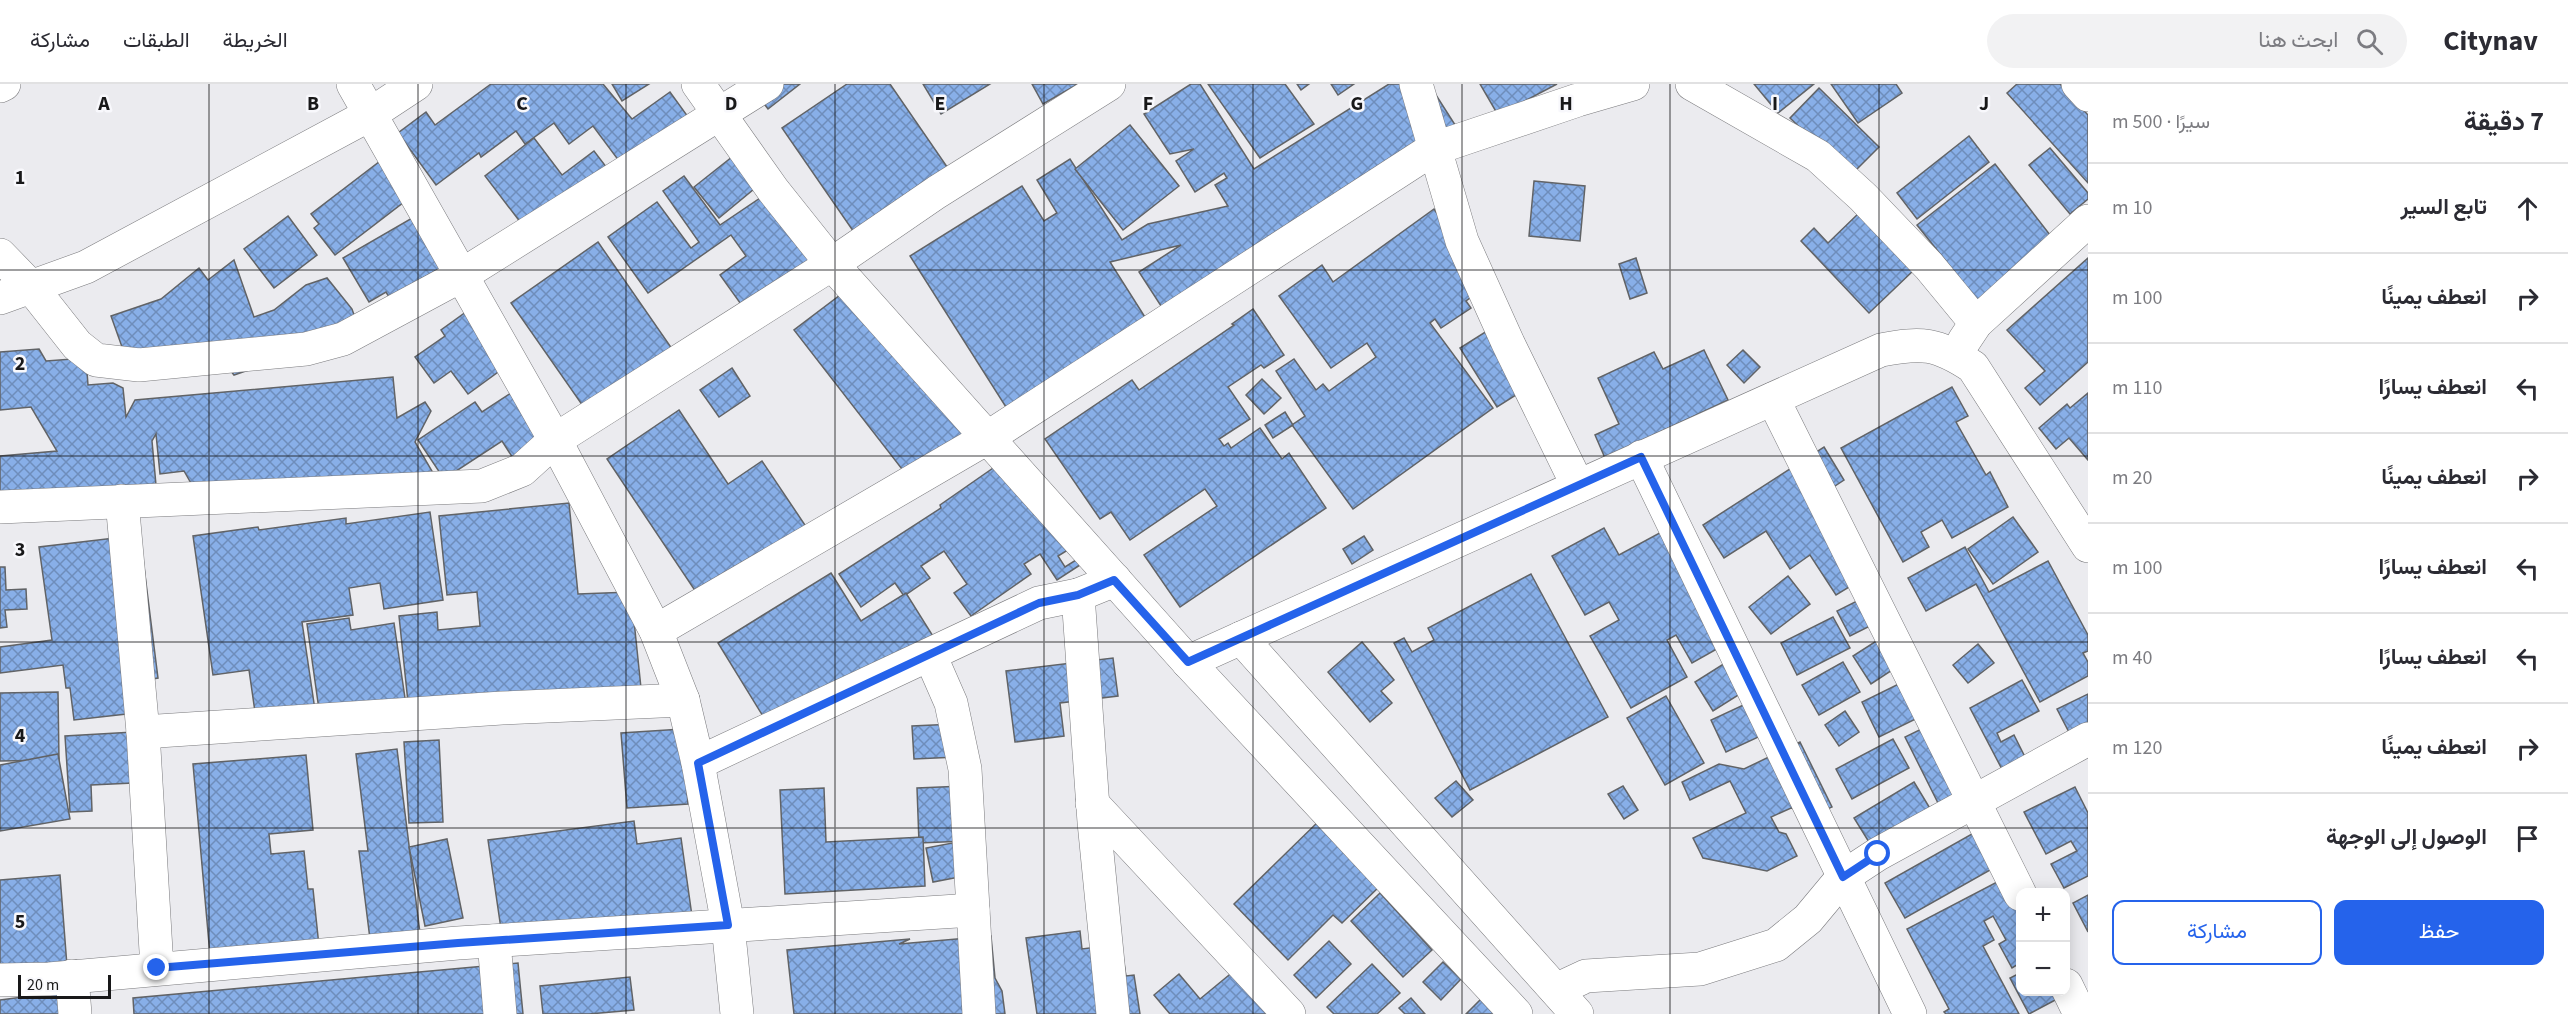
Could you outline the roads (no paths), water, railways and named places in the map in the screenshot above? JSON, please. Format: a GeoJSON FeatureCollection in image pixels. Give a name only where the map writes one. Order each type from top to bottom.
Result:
{"type":"FeatureCollection","features":[{"type":"Feature","properties":{"kind":"street"},"geometry":{"type":"LineString","coordinates":[[353,84],[555,440],[656,631],[683,700],[698,763],[728,925],[737,1014]]}},
{"type":"Feature","properties":{"kind":"street"},"geometry":{"type":"LineString","coordinates":[[0,298],[86,267],[369,115],[416,84]]}},
{"type":"Feature","properties":{"kind":"street"},"geometry":{"type":"LineString","coordinates":[[698,84],[773,190],[832,264],[1188,662],[1515,1014]]}},
{"type":"Feature","properties":{"kind":"street"},"geometry":{"type":"LineString","coordinates":[[0,255],[32,288],[77,345],[96,360],[139,365],[306,349],[343,339],[462,275],[767,84]]}},
{"type":"Feature","properties":{"kind":"street"},"geometry":{"type":"LineString","coordinates":[[0,507],[482,486],[522,470],[555,440],[832,264],[937,192],[1109,84]]}},
{"type":"Feature","properties":{"kind":"street"},"geometry":{"type":"LineString","coordinates":[[1416,84],[1433,149],[1462,241],[1508,343],[1578,486]]}},
{"type":"Feature","properties":{"kind":"street"},"geometry":{"type":"LineString","coordinates":[[1692,84],[1818,156],[1863,196],[1913,249],[1976,322]]}},
{"type":"Feature","properties":{"kind":"street"},"geometry":{"type":"LineString","coordinates":[[2078,84],[2088,95]]}},
{"type":"Feature","properties":{"kind":"street"},"geometry":{"type":"LineString","coordinates":[[656,631],[987,438],[1433,149],[1611,87]]}},
{"type":"Feature","properties":{"kind":"street"},"geometry":{"type":"LineString","coordinates":[[1954,354],[1976,322],[2088,221]]}},
{"type":"Feature","properties":{"kind":"street"},"geometry":{"type":"LineString","coordinates":[[1188,662],[1881,350],[1914,343],[1954,354],[1973,367],[2084,531]]}},
{"type":"Feature","properties":{"kind":"street"},"geometry":{"type":"LineString","coordinates":[[1773,399],[2017,888]]}},
{"type":"Feature","properties":{"kind":"street"},"geometry":{"type":"LineString","coordinates":[[1641,457],[1910,1014]]}},
{"type":"Feature","properties":{"kind":"street"},"geometry":{"type":"LineString","coordinates":[[122,501],[143,732],[157,968]]}},
{"type":"Feature","properties":{"kind":"street"},"geometry":{"type":"LineString","coordinates":[[698,763],[1039,603],[1078,595],[1114,580]]}},
{"type":"Feature","properties":{"kind":"street"},"geometry":{"type":"LineString","coordinates":[[1078,595],[1092,803],[1113,1014]]}},
{"type":"Feature","properties":{"kind":"street"},"geometry":{"type":"LineString","coordinates":[[1241,638],[1567,1002],[1586,976],[1700,969],[1776,945],[1808,919],[1843,877],[1878,854],[2088,739]]}},
{"type":"Feature","properties":{"kind":"street"},"geometry":{"type":"LineString","coordinates":[[930,656],[951,704],[964,769],[979,1014]]}},
{"type":"Feature","properties":{"kind":"street"},"geometry":{"type":"LineString","coordinates":[[143,732],[502,708],[683,700]]}},
{"type":"Feature","properties":{"kind":"street"},"geometry":{"type":"LineString","coordinates":[[1092,803],[1289,1014]]}},
{"type":"Feature","properties":{"kind":"street"},"geometry":{"type":"LineString","coordinates":[[0,980],[494,941],[973,910]]}},
{"type":"Feature","properties":{"kind":"street"},"geometry":{"type":"LineString","coordinates":[[494,941],[500,1014]]}},
{"type":"Feature","properties":{"kind":"street"},"geometry":{"type":"LineString","coordinates":[[72,976],[75,1014]]}},
{"type":"Feature","properties":{"kind":"street"},"geometry":{"type":"LineString","coordinates":[[2070,994],[2080,1014]]}}]}
